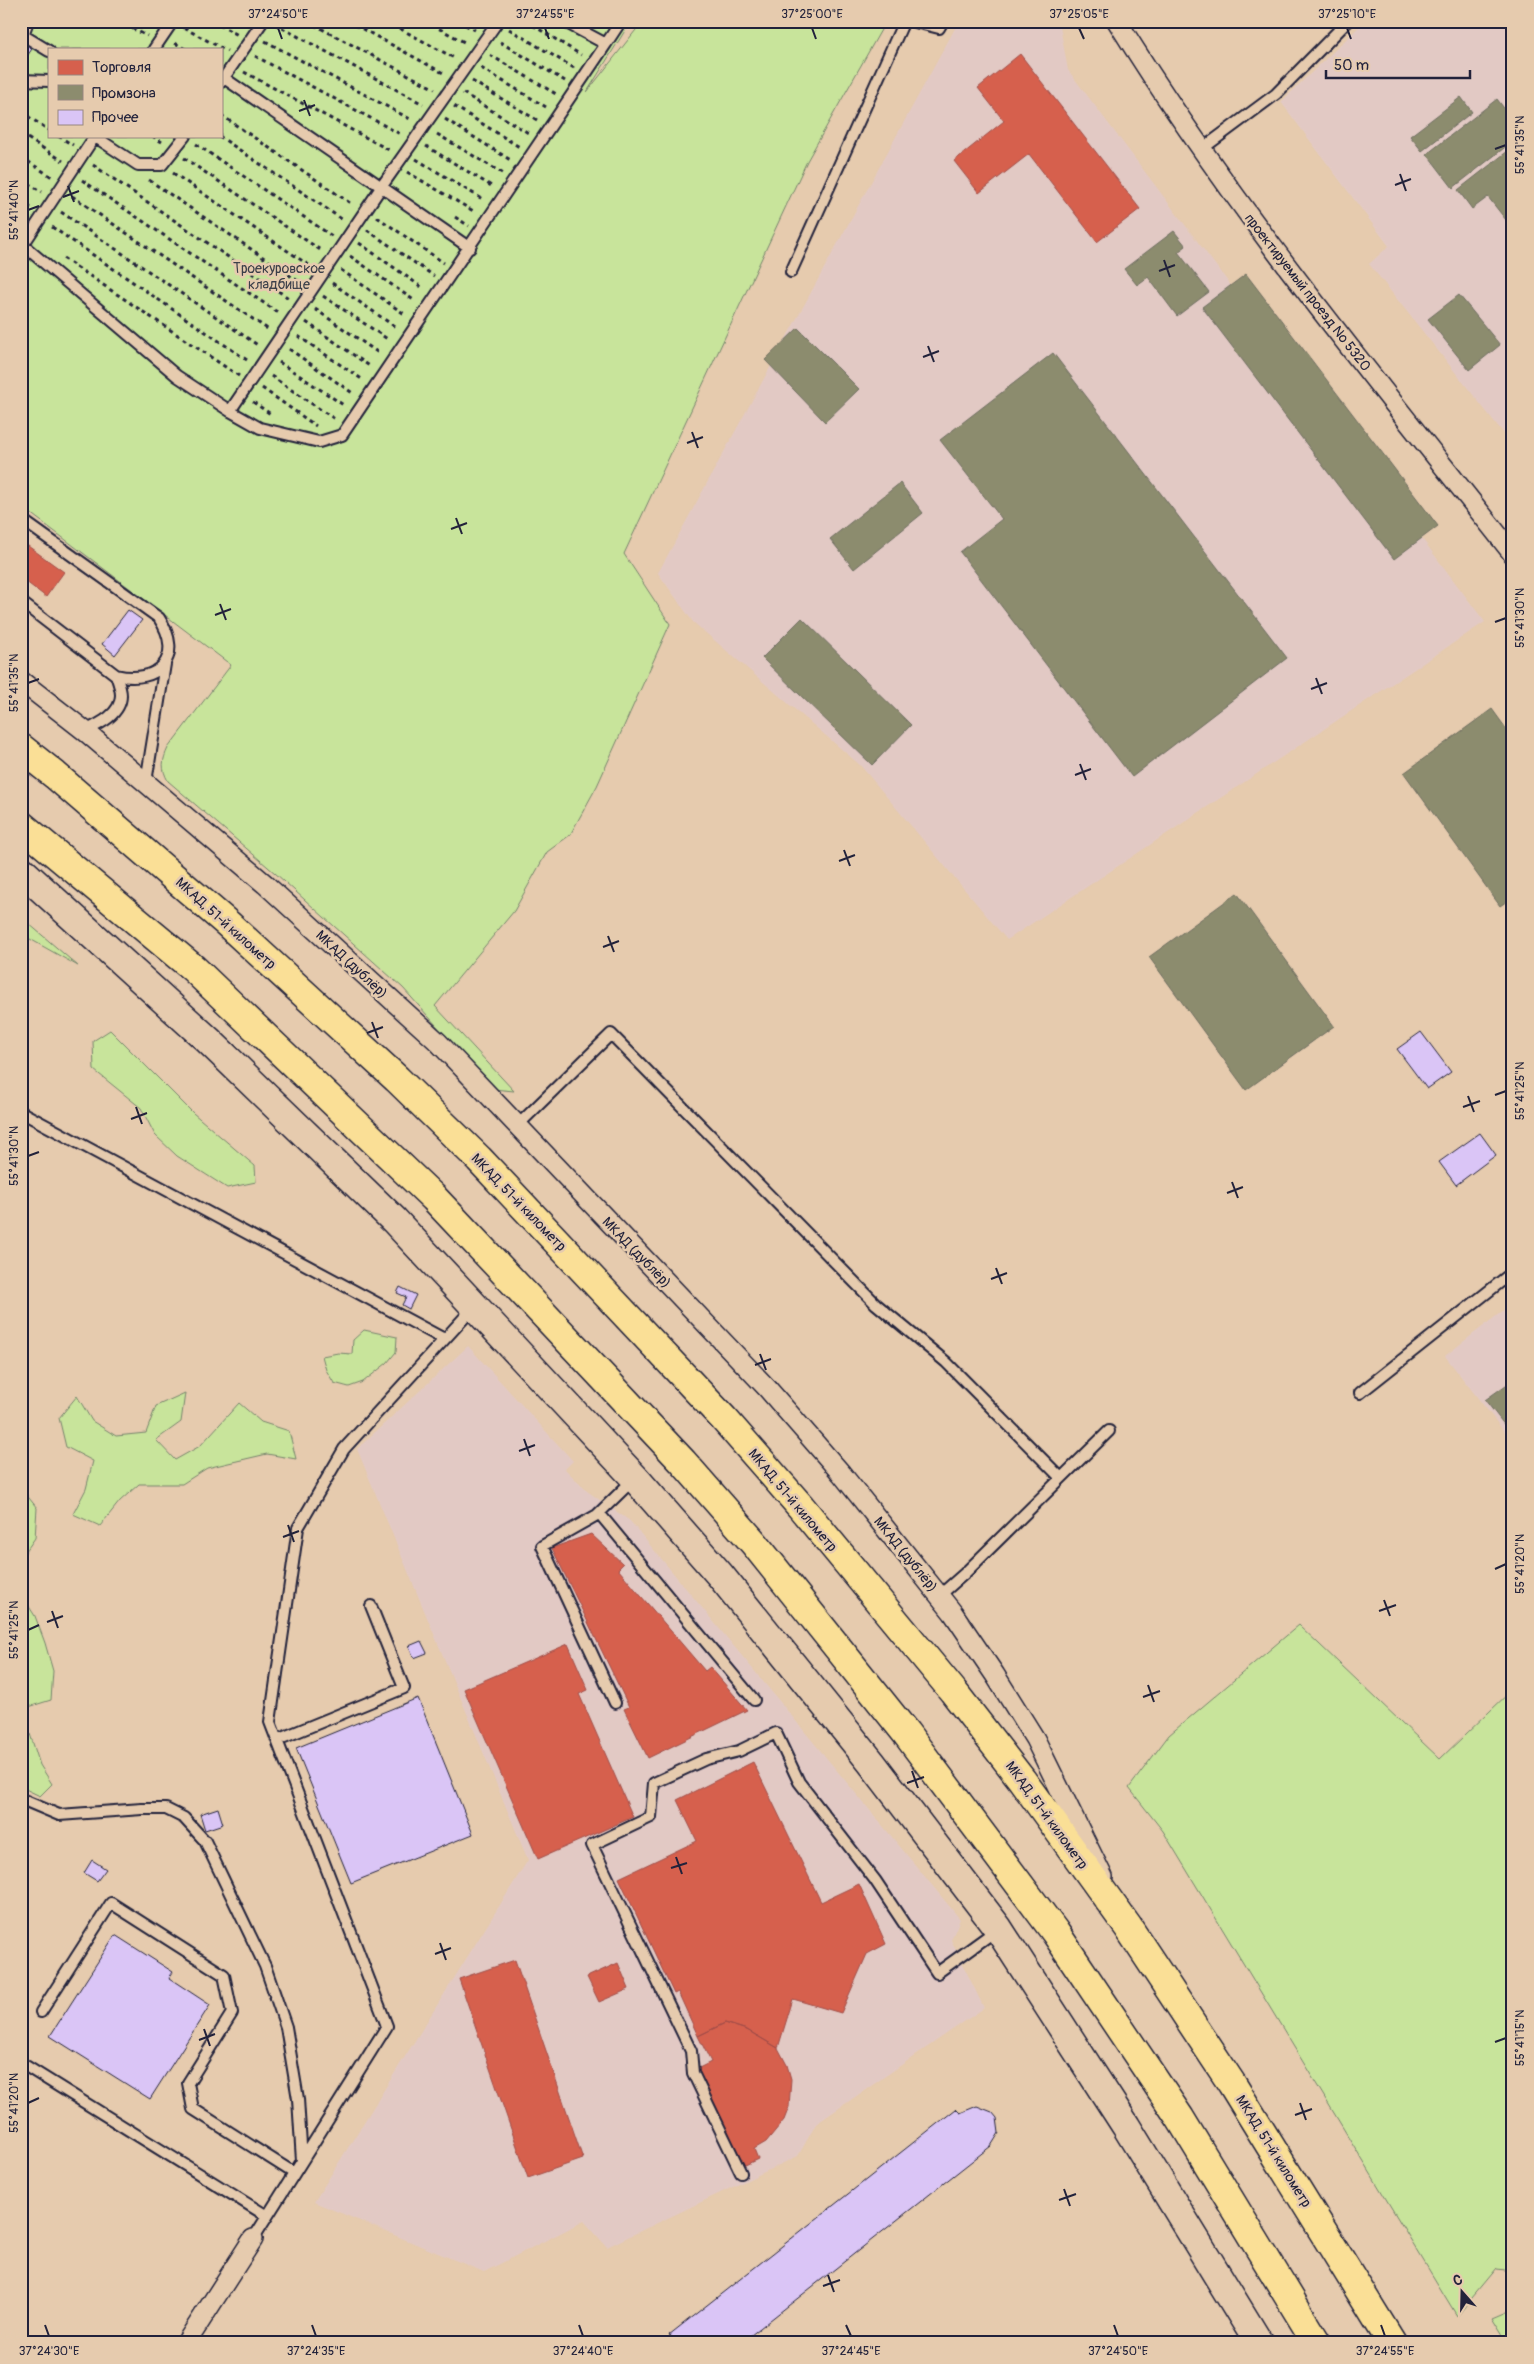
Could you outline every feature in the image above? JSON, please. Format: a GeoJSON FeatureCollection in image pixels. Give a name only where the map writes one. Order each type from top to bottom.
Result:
{"type":"FeatureCollection","features":[{"type":"Feature","properties":{"kind":"highway","name":"МКАД, 51-й километр"},"geometry":{"type":"LineString","coordinates":[[21,748],[228,924],[397,1079],[486,1166],[717,1411],[801,1507],[953,1691],[1022,1780],[1128,1927],[1232,2084],[1392,2343]]}},
{"type":"Feature","properties":{"kind":"highway"},"geometry":{"type":"LineString","coordinates":[[21,826],[193,968],[420,1184],[683,1462],[754,1544],[906,1733],[1055,1932],[1180,2118],[1317,2343]]}},
{"type":"Feature","properties":{"kind":"street","name":"проектируемый проезд № 5320"},"geometry":{"type":"LineString","coordinates":[[1117,21],[1156,84],[1255,225],[1513,554]]}},
{"type":"Feature","properties":{"kind":"street","name":"МКАД (дублёр)"},"geometry":{"type":"LineString","coordinates":[[21,681],[85,731],[265,884],[430,1036],[767,1388],[841,1473],[939,1596],[995,1675],[1035,1740],[1128,1927]]}},
{"type":"Feature","properties":{"kind":"street"},"geometry":{"type":"LineString","coordinates":[[21,870],[215,1047],[394,1220],[635,1478],[720,1575],[870,1762],[998,1928],[1126,2126],[1259,2343]]}},
{"type":"Feature","properties":{"kind":"street"},"geometry":{"type":"LineString","coordinates":[[186,2343],[253,2238]]}},
{"type":"Feature","properties":{"kind":"lane"},"geometry":{"type":"LineString","coordinates":[[28,21],[22,35],[48,50]]}},
{"type":"Feature","properties":{"kind":"lane"},"geometry":{"type":"LineString","coordinates":[[156,46],[173,21]]}},
{"type":"Feature","properties":{"kind":"lane"},"geometry":{"type":"LineString","coordinates":[[263,21],[223,80],[382,186],[470,248]]}},
{"type":"Feature","properties":{"kind":"lane"},"geometry":{"type":"LineString","coordinates":[[563,21],[606,44]]}},
{"type":"Feature","properties":{"kind":"lane"},"geometry":{"type":"LineString","coordinates":[[94,138],[22,245],[177,376],[230,411],[260,428],[319,442],[342,435],[470,248],[621,21]]}},
{"type":"Feature","properties":{"kind":"lane"},"geometry":{"type":"LineString","coordinates":[[790,272],[904,21]]}},
{"type":"Feature","properties":{"kind":"lane"},"geometry":{"type":"LineString","coordinates":[[911,21],[939,28],[943,21]]}},
{"type":"Feature","properties":{"kind":"lane"},"geometry":{"type":"LineString","coordinates":[[230,411],[401,158],[498,22]]}},
{"type":"Feature","properties":{"kind":"lane"},"geometry":{"type":"LineString","coordinates":[[1202,149],[1276,94],[1346,22]]}},
{"type":"Feature","properties":{"kind":"lane"},"geometry":{"type":"LineString","coordinates":[[21,80],[48,82]]}},
{"type":"Feature","properties":{"kind":"lane"},"geometry":{"type":"LineString","coordinates":[[97,138],[138,165],[162,166],[175,152],[184,138]]}},
{"type":"Feature","properties":{"kind":"lane"},"geometry":{"type":"LineString","coordinates":[[21,519],[158,618],[168,632],[170,648],[165,664],[146,782]]}},
{"type":"Feature","properties":{"kind":"lane"},"geometry":{"type":"LineString","coordinates":[[21,602],[116,675],[131,678],[149,676],[165,664]]}},
{"type":"Feature","properties":{"kind":"lane"},"geometry":{"type":"LineString","coordinates":[[85,731],[104,722],[116,710],[121,695],[116,675]]}},
{"type":"Feature","properties":{"kind":"lane"},"geometry":{"type":"LineString","coordinates":[[517,1126],[611,1034],[876,1304],[946,1362],[1061,1478]]}},
{"type":"Feature","properties":{"kind":"lane"},"geometry":{"type":"LineString","coordinates":[[21,1112],[444,1339]]}},
{"type":"Feature","properties":{"kind":"lane"},"geometry":{"type":"LineString","coordinates":[[1360,1393],[1513,1272]]}},
{"type":"Feature","properties":{"kind":"lane"},"geometry":{"type":"LineString","coordinates":[[253,2238],[387,2026],[270,1722],[298,1528],[344,1449],[475,1306]]}},
{"type":"Feature","properties":{"kind":"lane"},"geometry":{"type":"LineString","coordinates":[[939,1596],[964,1574],[1109,1431]]}},
{"type":"Feature","properties":{"kind":"lane"},"geometry":{"type":"LineString","coordinates":[[615,1703],[542,1546],[599,1513],[635,1478]]}},
{"type":"Feature","properties":{"kind":"lane"},"geometry":{"type":"LineString","coordinates":[[599,1513],[754,1700]]}},
{"type":"Feature","properties":{"kind":"lane"},"geometry":{"type":"LineString","coordinates":[[277,1740],[404,1688],[371,1606]]}},
{"type":"Feature","properties":{"kind":"lane"},"geometry":{"type":"LineString","coordinates":[[741,2173],[693,2073],[691,2051],[592,1845],[652,1817],[654,1783],[706,1759],[739,1751],[776,1733],[799,1782],[875,1880],[937,1974],[998,1928]]}},
{"type":"Feature","properties":{"kind":"lane"},"geometry":{"type":"LineString","coordinates":[[21,1799],[59,1815],[166,1809],[184,1818],[205,1841],[265,1966],[286,2027],[298,2099],[302,2161]]}},
{"type":"Feature","properties":{"kind":"lane"},"geometry":{"type":"LineString","coordinates":[[41,2012],[111,1903],[224,1975],[232,2013],[188,2082],[194,2109],[294,2173]]}},
{"type":"Feature","properties":{"kind":"lane"},"geometry":{"type":"LineString","coordinates":[[21,2063],[267,2216]]}},
{"type":"Feature","properties":{"kind":"path"},"geometry":{"type":"LineString","coordinates":[[118,21],[156,46]]}},
{"type":"Feature","properties":{"kind":"path"},"geometry":{"type":"LineString","coordinates":[[173,21],[424,126],[515,180]]}},
{"type":"Feature","properties":{"kind":"path"},"geometry":{"type":"LineString","coordinates":[[212,21],[243,50],[488,220]]}},
{"type":"Feature","properties":{"kind":"path"},"geometry":{"type":"LineString","coordinates":[[269,21],[434,111],[523,168]]}},
{"type":"Feature","properties":{"kind":"path"},"geometry":{"type":"LineString","coordinates":[[307,21],[452,87],[550,128]]}},
{"type":"Feature","properties":{"kind":"path"},"geometry":{"type":"LineString","coordinates":[[348,21],[541,141]]}},
{"type":"Feature","properties":{"kind":"path"},"geometry":{"type":"LineString","coordinates":[[386,21],[468,63],[559,114]]}},
{"type":"Feature","properties":{"kind":"path"},"geometry":{"type":"LineString","coordinates":[[425,21],[478,49],[567,102]]}},
{"type":"Feature","properties":{"kind":"path"},"geometry":{"type":"LineString","coordinates":[[526,21],[594,62]]}},
{"type":"Feature","properties":{"kind":"path"},"geometry":{"type":"LineString","coordinates":[[498,22],[585,75]]}},
{"type":"Feature","properties":{"kind":"path"},"geometry":{"type":"LineString","coordinates":[[488,35],[576,88]]}},
{"type":"Feature","properties":{"kind":"path"},"geometry":{"type":"LineString","coordinates":[[243,50],[414,140],[506,194]]}},
{"type":"Feature","properties":{"kind":"path"},"geometry":{"type":"LineString","coordinates":[[452,87],[532,155]]}},
{"type":"Feature","properties":{"kind":"path"},"geometry":{"type":"LineString","coordinates":[[21,112],[48,129]]}},
{"type":"Feature","properties":{"kind":"path"},"geometry":{"type":"LineString","coordinates":[[222,116],[454,270]]}},
{"type":"Feature","properties":{"kind":"path"},"geometry":{"type":"LineString","coordinates":[[21,134],[73,170],[286,329],[365,401]]}},
{"type":"Feature","properties":{"kind":"path"},"geometry":{"type":"LineString","coordinates":[[188,138],[348,236],[436,297]]}},
{"type":"Feature","properties":{"kind":"path"},"geometry":{"type":"LineString","coordinates":[[222,138],[348,236],[427,310]]}},
{"type":"Feature","properties":{"kind":"path"},"geometry":{"type":"LineString","coordinates":[[175,152],[332,260],[418,323]]}},
{"type":"Feature","properties":{"kind":"path"},"geometry":{"type":"LineString","coordinates":[[21,157],[62,186],[286,329],[374,388]]}},
{"type":"Feature","properties":{"kind":"path"},"geometry":{"type":"LineString","coordinates":[[82,157],[392,362]]}},
{"type":"Feature","properties":{"kind":"path"},"geometry":{"type":"LineString","coordinates":[[401,158],[497,207]]}},
{"type":"Feature","properties":{"kind":"path"},"geometry":{"type":"LineString","coordinates":[[138,165],[139,173],[401,348]]}},
{"type":"Feature","properties":{"kind":"path"},"geometry":{"type":"LineString","coordinates":[[162,166],[410,336]]}},
{"type":"Feature","properties":{"kind":"path"},"geometry":{"type":"LineString","coordinates":[[21,179],[356,414]]}},
{"type":"Feature","properties":{"kind":"path"},"geometry":{"type":"LineString","coordinates":[[40,219],[347,427]]}},
{"type":"Feature","properties":{"kind":"path"},"geometry":{"type":"LineString","coordinates":[[348,236],[445,284]]}},
{"type":"Feature","properties":{"kind":"path"},"geometry":{"type":"LineString","coordinates":[[62,257],[334,438]]}},
{"type":"Feature","properties":{"kind":"path"},"geometry":{"type":"LineString","coordinates":[[286,329],[383,375]]}},
{"type":"Feature","properties":{"kind":"shaded area"},"geometry":{"type":"Polygon","coordinates":[[[959,21],[1059,21],[1068,70],[1485,622],[1007,940],[860,765],[693,622],[658,573],[959,21]]]}},
{"type":"Feature","properties":{"kind":"shaded area"},"geometry":{"type":"Polygon","coordinates":[[[1365,21],[1513,21],[1513,445],[1369,264],[1389,246],[1281,102],[1365,21]]]}},
{"type":"Feature","properties":{"kind":"shaded area"},"geometry":{"type":"Polygon","coordinates":[[[1513,1303],[1513,1443],[1445,1356],[1513,1303]]]}},
{"type":"Feature","properties":{"kind":"shaded area"},"geometry":{"type":"Polygon","coordinates":[[[468,1346],[573,1461],[565,1469],[587,1491],[630,1521],[960,1919],[951,1940],[984,2008],[816,2124],[798,2156],[607,2247],[584,2221],[484,2272],[314,2202],[528,1860],[357,1449],[468,1346]]]}},
{"type":"Feature","properties":{"kind":"green space","name":"Троекуровское кладбище"},"geometry":{"type":"Polygon","coordinates":[[[21,21],[631,21],[587,92],[643,21],[886,21],[807,161],[624,554],[670,624],[597,786],[570,835],[547,852],[514,911],[435,1006],[514,1091],[493,1089],[403,988],[275,873],[168,781],[163,764],[168,748],[231,665],[21,506],[21,21]]]}},
{"type":"Feature","properties":{"kind":"green space"},"geometry":{"type":"Polygon","coordinates":[[[21,917],[78,966],[21,934],[21,917]]]}},
{"type":"Feature","properties":{"kind":"green space"},"geometry":{"type":"Polygon","coordinates":[[[110,1030],[193,1113],[255,1166],[256,1182],[227,1188],[177,1156],[155,1135],[141,1108],[94,1070],[93,1041],[110,1030]]]}},
{"type":"Feature","properties":{"kind":"green space"},"geometry":{"type":"Polygon","coordinates":[[[364,1330],[397,1337],[396,1352],[387,1363],[363,1382],[349,1387],[334,1383],[326,1370],[322,1356],[338,1353],[352,1354],[353,1340],[364,1330]]]}},
{"type":"Feature","properties":{"kind":"green space"},"geometry":{"type":"Polygon","coordinates":[[[185,1393],[181,1422],[156,1440],[175,1460],[200,1446],[239,1403],[261,1422],[289,1431],[296,1459],[267,1454],[207,1468],[182,1484],[139,1484],[120,1501],[100,1526],[73,1514],[86,1489],[93,1461],[66,1447],[59,1418],[77,1396],[92,1421],[116,1436],[146,1433],[156,1406],[185,1393]]]}},
{"type":"Feature","properties":{"kind":"green space"},"geometry":{"type":"Polygon","coordinates":[[[21,1488],[37,1508],[35,1538],[21,1558],[21,1488]]]}},
{"type":"Feature","properties":{"kind":"green space"},"geometry":{"type":"Polygon","coordinates":[[[21,1594],[35,1616],[53,1671],[51,1700],[22,1709],[40,1765],[52,1784],[40,1796],[21,1787],[21,1594]]]}},
{"type":"Feature","properties":{"kind":"green space"},"geometry":{"type":"Polygon","coordinates":[[[1299,1625],[1440,1759],[1513,1689],[1513,2271],[1496,2269],[1457,2316],[1163,1831],[1129,1788],[1169,1735],[1299,1625]]]}},
{"type":"Feature","properties":{"kind":"green space"},"geometry":{"type":"Polygon","coordinates":[[[1513,2308],[1513,2343],[1508,2343],[1492,2317],[1513,2308]]]}},
{"type":"Feature","properties":{"kind":"building: Торговля"},"geometry":{"type":"Polygon","coordinates":[[[1020,54],[1140,209],[1097,242],[1029,154],[979,193],[954,161],[1004,121],[978,88],[1020,54]]]}},
{"type":"Feature","properties":{"kind":"building: Торговля"},"geometry":{"type":"Polygon","coordinates":[[[21,541],[64,572],[46,597],[21,578],[21,541]]]}},
{"type":"Feature","properties":{"kind":"building: Торговля"},"geometry":{"type":"Polygon","coordinates":[[[591,1534],[623,1564],[618,1569],[705,1671],[710,1667],[747,1710],[648,1758],[624,1709],[629,1707],[552,1548],[591,1534]]]}},
{"type":"Feature","properties":{"kind":"building: Торговля"},"geometry":{"type":"Polygon","coordinates":[[[568,1644],[588,1690],[579,1694],[633,1817],[538,1859],[464,1689],[568,1644]]]}},
{"type":"Feature","properties":{"kind":"building: Торговля"},"geometry":{"type":"Polygon","coordinates":[[[753,1762],[821,1902],[859,1884],[886,1944],[867,1954],[841,2013],[793,1999],[778,2048],[747,2030],[725,2023],[698,2036],[678,1992],[674,1994],[619,1878],[697,1841],[677,1800],[753,1762]]]}},
{"type":"Feature","properties":{"kind":"building: Торговля"},"geometry":{"type":"Polygon","coordinates":[[[515,1960],[583,2159],[528,2178],[459,1979],[515,1960]]]}},
{"type":"Feature","properties":{"kind":"building: Торговля"},"geometry":{"type":"Polygon","coordinates":[[[618,1963],[629,1989],[599,2002],[587,1977],[618,1963]]]}},
{"type":"Feature","properties":{"kind":"building: Торговля"},"geometry":{"type":"Polygon","coordinates":[[[725,2023],[747,2030],[778,2048],[787,2065],[791,2079],[789,2107],[784,2120],[766,2142],[754,2149],[758,2159],[743,2166],[697,2069],[711,2062],[698,2036],[725,2023]]]}},
{"type":"Feature","properties":{"kind":"building: Промзона"},"geometry":{"type":"Polygon","coordinates":[[[1461,97],[1472,112],[1422,151],[1410,136],[1461,97]]]}},
{"type":"Feature","properties":{"kind":"building: Промзона"},"geometry":{"type":"Polygon","coordinates":[[[1497,99],[1513,120],[1513,141],[1453,188],[1427,154],[1497,99]]]}},
{"type":"Feature","properties":{"kind":"building: Промзона"},"geometry":{"type":"Polygon","coordinates":[[[1513,147],[1513,229],[1488,197],[1472,209],[1458,190],[1513,147]]]}},
{"type":"Feature","properties":{"kind":"building: Промзона"},"geometry":{"type":"Polygon","coordinates":[[[1174,231],[1186,246],[1178,252],[1209,292],[1177,316],[1148,277],[1137,285],[1124,269],[1174,231]]]}},
{"type":"Feature","properties":{"kind":"building: Промзона"},"geometry":{"type":"Polygon","coordinates":[[[1246,274],[1438,526],[1394,559],[1202,307],[1246,274]]]}},
{"type":"Feature","properties":{"kind":"building: Промзона"},"geometry":{"type":"Polygon","coordinates":[[[1459,295],[1500,345],[1469,370],[1428,319],[1459,295]]]}},
{"type":"Feature","properties":{"kind":"building: Промзона"},"geometry":{"type":"Polygon","coordinates":[[[798,328],[859,389],[825,422],[765,360],[798,328]]]}},
{"type":"Feature","properties":{"kind":"building: Промзона"},"geometry":{"type":"Polygon","coordinates":[[[1053,353],[1287,658],[1132,777],[960,552],[1002,519],[940,440],[1053,353]]]}},
{"type":"Feature","properties":{"kind":"building: Промзона"},"geometry":{"type":"Polygon","coordinates":[[[900,483],[923,513],[854,569],[830,539],[900,483]]]}},
{"type":"Feature","properties":{"kind":"building: Промзона"},"geometry":{"type":"Polygon","coordinates":[[[802,618],[911,725],[872,765],[762,658],[802,618]]]}},
{"type":"Feature","properties":{"kind":"building: Промзона"},"geometry":{"type":"Polygon","coordinates":[[[1492,709],[1513,738],[1513,897],[1500,906],[1404,773],[1492,709]]]}},
{"type":"Feature","properties":{"kind":"building: Промзона"},"geometry":{"type":"Polygon","coordinates":[[[1237,893],[1334,1026],[1246,1090],[1149,957],[1237,893]]]}},
{"type":"Feature","properties":{"kind":"building: Промзона"},"geometry":{"type":"Polygon","coordinates":[[[1513,1380],[1513,1436],[1485,1400],[1513,1380]]]}},
{"type":"Feature","properties":{"kind":"building: Прочее"},"geometry":{"type":"Polygon","coordinates":[[[21,38],[34,46],[25,59],[21,57],[21,38]]]}},
{"type":"Feature","properties":{"kind":"building: Прочее"},"geometry":{"type":"Polygon","coordinates":[[[128,610],[142,620],[115,655],[102,644],[128,610]]]}},
{"type":"Feature","properties":{"kind":"building: Прочее"},"geometry":{"type":"Polygon","coordinates":[[[1421,1032],[1451,1072],[1427,1089],[1397,1049],[1421,1032]]]}},
{"type":"Feature","properties":{"kind":"building: Прочее"},"geometry":{"type":"Polygon","coordinates":[[[1480,1133],[1496,1155],[1456,1185],[1439,1162],[1480,1133]]]}},
{"type":"Feature","properties":{"kind":"building: Прочее"},"geometry":{"type":"Polygon","coordinates":[[[400,1287],[416,1295],[409,1309],[402,1305],[406,1297],[397,1293],[400,1287]]]}},
{"type":"Feature","properties":{"kind":"building: Прочее"},"geometry":{"type":"Polygon","coordinates":[[[421,1641],[427,1653],[414,1658],[409,1646],[421,1641]]]}},
{"type":"Feature","properties":{"kind":"building: Прочее"},"geometry":{"type":"Polygon","coordinates":[[[418,1698],[473,1834],[351,1883],[296,1748],[418,1698]]]}},
{"type":"Feature","properties":{"kind":"building: Прочее"},"geometry":{"type":"Polygon","coordinates":[[[218,1808],[223,1824],[205,1830],[200,1814],[218,1808]]]}},
{"type":"Feature","properties":{"kind":"building: Прочее"},"geometry":{"type":"Polygon","coordinates":[[[92,1860],[106,1869],[97,1881],[84,1873],[92,1860]]]}},
{"type":"Feature","properties":{"kind":"building: Прочее"},"geometry":{"type":"Polygon","coordinates":[[[115,1935],[173,1972],[169,1978],[210,2005],[150,2099],[50,2036],[115,1935]]]}},
{"type":"Feature","properties":{"kind":"building: Прочее"},"geometry":{"type":"Polygon","coordinates":[[[977,2106],[992,2112],[997,2118],[999,2133],[991,2146],[741,2343],[670,2343],[673,2340],[669,2335],[956,2109],[960,2113],[977,2106]]]}}]}
